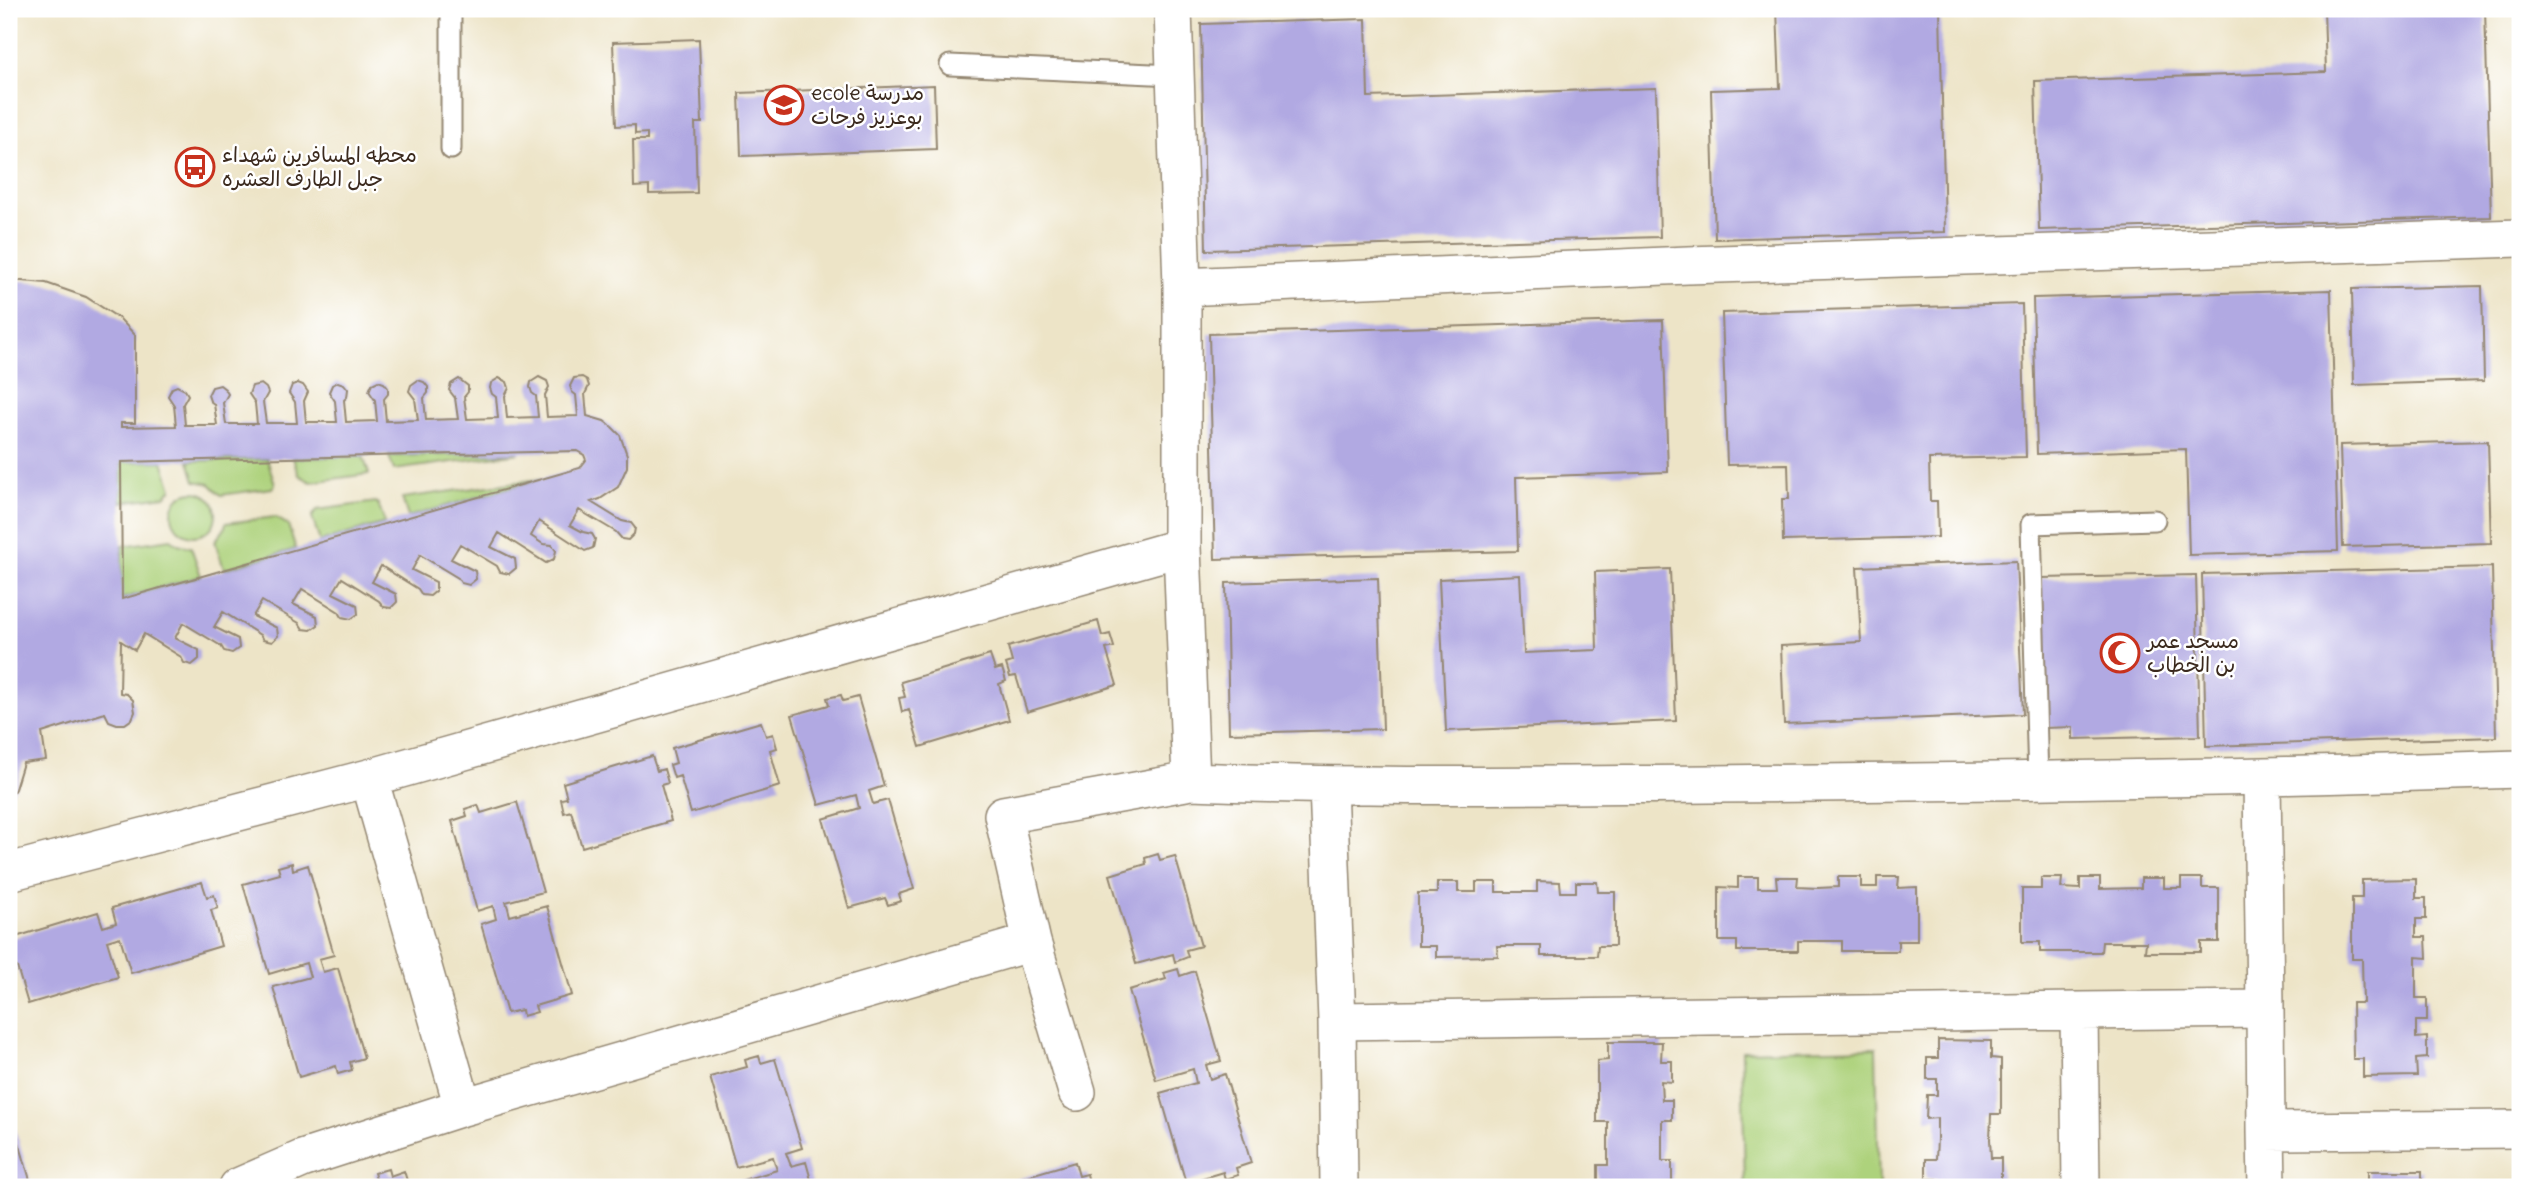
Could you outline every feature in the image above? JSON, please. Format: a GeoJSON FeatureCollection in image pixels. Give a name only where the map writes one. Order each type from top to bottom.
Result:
{"type":"FeatureCollection","features":[{"type":"Feature","properties":{"kind":"street"},"geometry":{"type":"LineString","coordinates":[[1172,9],[1182,287],[1182,547],[1191,781]]}},
{"type":"Feature","properties":{"kind":"street"},"geometry":{"type":"LineString","coordinates":[[1182,287],[1702,265],[2520,238]]}},
{"type":"Feature","properties":{"kind":"street"},"geometry":{"type":"LineString","coordinates":[[9,872],[369,778],[1182,547]]}},
{"type":"Feature","properties":{"kind":"street"},"geometry":{"type":"LineString","coordinates":[[1077,1092],[1032,942],[1003,815],[1191,781],[1328,786],[2038,782],[2520,769]]}},
{"type":"Feature","properties":{"kind":"street"},"geometry":{"type":"LineString","coordinates":[[369,778],[463,1107]]}},
{"type":"Feature","properties":{"kind":"street"},"geometry":{"type":"LineString","coordinates":[[2262,778],[2267,1187]]}},
{"type":"Feature","properties":{"kind":"street"},"geometry":{"type":"LineString","coordinates":[[1328,786],[1337,1021],[1339,1187]]}},
{"type":"Feature","properties":{"kind":"street"},"geometry":{"type":"LineString","coordinates":[[238,1187],[302,1159],[463,1107],[1032,942]]}},
{"type":"Feature","properties":{"kind":"street"},"geometry":{"type":"LineString","coordinates":[[1337,1021],[2265,1009]]}},
{"type":"Feature","properties":{"kind":"street"},"geometry":{"type":"LineString","coordinates":[[2079,1011],[2081,1187]]}},
{"type":"Feature","properties":{"kind":"street"},"geometry":{"type":"LineString","coordinates":[[2266,1131],[2520,1129]]}},
{"type":"Feature","properties":{"kind":"lane"},"geometry":{"type":"LineString","coordinates":[[451,9],[451,149]]}},
{"type":"Feature","properties":{"kind":"lane"},"geometry":{"type":"LineString","coordinates":[[950,65],[1174,75]]}},
{"type":"Feature","properties":{"kind":"lane"},"geometry":{"type":"LineString","coordinates":[[2038,782],[2031,524],[2155,520]]}},
{"type":"Feature","properties":{"kind":"green space"},"geometry":{"type":"Polygon","coordinates":[[[519,453],[394,470],[389,456],[519,453]]]}},
{"type":"Feature","properties":{"kind":"green space"},"geometry":{"type":"Polygon","coordinates":[[[363,456],[369,474],[311,482],[299,475],[293,458],[363,456]]]}},
{"type":"Feature","properties":{"kind":"green space"},"geometry":{"type":"Polygon","coordinates":[[[267,459],[275,484],[272,488],[221,495],[210,484],[195,481],[189,461],[267,459]]]}},
{"type":"Feature","properties":{"kind":"green space"},"geometry":{"type":"Polygon","coordinates":[[[163,461],[172,489],[165,496],[121,502],[121,462],[163,461]]]}},
{"type":"Feature","properties":{"kind":"green space"},"geometry":{"type":"Polygon","coordinates":[[[540,479],[408,517],[402,498],[540,479]]]}},
{"type":"Feature","properties":{"kind":"green space"},"geometry":{"type":"Polygon","coordinates":[[[194,492],[209,499],[216,514],[209,529],[194,536],[179,529],[172,514],[179,499],[194,492]]]}},
{"type":"Feature","properties":{"kind":"green space"},"geometry":{"type":"Polygon","coordinates":[[[376,502],[385,523],[320,542],[312,517],[317,510],[376,502]]]}},
{"type":"Feature","properties":{"kind":"green space"},"geometry":{"type":"Polygon","coordinates":[[[275,517],[288,525],[296,549],[224,569],[215,541],[226,523],[275,517]]]}},
{"type":"Feature","properties":{"kind":"green space"},"geometry":{"type":"Polygon","coordinates":[[[171,539],[191,547],[201,576],[121,599],[122,546],[171,539]]]}},
{"type":"Feature","properties":{"kind":"green space"},"geometry":{"type":"Polygon","coordinates":[[[1876,1048],[1879,1187],[1745,1187],[1742,1051],[1876,1048]]]}},
{"type":"Feature","properties":{"kind":"building"},"geometry":{"type":"Polygon","coordinates":[[[1777,9],[1940,9],[1945,232],[1715,239],[1711,90],[1780,88],[1777,9]]]}},
{"type":"Feature","properties":{"kind":"building"},"geometry":{"type":"Polygon","coordinates":[[[2324,9],[2485,9],[2491,217],[2039,230],[2035,81],[2326,72],[2324,9]]]}},
{"type":"Feature","properties":{"kind":"building"},"geometry":{"type":"Polygon","coordinates":[[[1366,19],[1368,97],[1656,88],[1660,237],[1206,250],[1201,24],[1366,19]]]}},
{"type":"Feature","properties":{"kind":"building"},"geometry":{"type":"Polygon","coordinates":[[[699,39],[702,123],[695,123],[697,193],[649,194],[649,186],[634,187],[633,140],[647,140],[647,133],[635,134],[635,125],[616,126],[613,42],[699,39]]]}},
{"type":"Feature","properties":{"kind":"building"},"geometry":{"type":"Polygon","coordinates":[[[934,85],[936,149],[741,156],[739,93],[934,85]]]}},
{"type":"Feature","properties":{"kind":"building"},"geometry":{"type":"Polygon","coordinates":[[[9,280],[46,283],[86,297],[120,319],[135,335],[135,423],[121,423],[121,427],[176,426],[174,405],[168,396],[172,388],[177,386],[188,395],[183,404],[185,425],[217,425],[214,404],[208,395],[212,387],[220,385],[228,394],[223,403],[226,424],[257,424],[255,403],[249,394],[252,386],[261,384],[268,393],[263,402],[266,423],[297,423],[295,402],[289,393],[292,385],[298,383],[308,392],[304,401],[306,422],[337,422],[335,401],[329,392],[332,385],[338,382],[344,384],[348,389],[344,400],[346,422],[377,421],[375,400],[369,391],[372,384],[378,381],[388,388],[384,399],[386,421],[418,420],[415,399],[409,391],[411,385],[418,380],[428,387],[424,398],[426,420],[458,419],[455,398],[449,390],[451,384],[459,379],[468,386],[464,397],[467,419],[498,418],[496,397],[490,388],[491,383],[499,378],[507,382],[509,388],[505,396],[507,418],[538,417],[536,396],[530,387],[531,382],[539,377],[547,381],[549,387],[545,395],[547,417],[578,416],[576,395],[570,386],[574,378],[582,377],[587,380],[587,416],[604,421],[612,427],[620,435],[627,455],[627,467],[618,487],[591,502],[622,521],[631,523],[635,528],[634,534],[628,540],[622,539],[616,532],[579,510],[570,525],[592,534],[595,539],[593,548],[585,551],[539,521],[531,536],[543,544],[552,545],[556,551],[554,559],[546,563],[499,533],[491,547],[515,559],[516,568],[509,574],[500,572],[497,566],[460,544],[451,559],[475,571],[476,579],[469,585],[461,583],[458,578],[420,555],[412,570],[436,582],[436,591],[430,596],[422,595],[418,589],[381,566],[372,582],[396,594],[397,602],[391,608],[384,607],[342,578],[333,593],[357,605],[358,614],[351,619],[342,617],[339,612],[302,589],[293,604],[317,616],[318,625],[311,630],[303,629],[299,623],[262,601],[253,616],[277,628],[278,636],[272,642],[263,640],[260,635],[223,612],[214,627],[238,639],[239,648],[232,653],[224,651],[221,646],[183,623],[175,638],[199,650],[199,659],[192,665],[184,663],[181,657],[144,634],[135,650],[121,641],[120,693],[127,694],[133,700],[135,712],[132,719],[125,724],[117,724],[109,721],[105,713],[42,733],[46,760],[23,763],[15,789],[9,798],[9,280]],[[577,451],[121,462],[122,599],[580,468],[586,460],[584,455],[577,451]]]}},
{"type":"Feature","properties":{"kind":"building"},"geometry":{"type":"Polygon","coordinates":[[[2482,286],[2484,381],[2354,385],[2352,289],[2482,286]]]}},
{"type":"Feature","properties":{"kind":"building"},"geometry":{"type":"Polygon","coordinates":[[[2331,290],[2338,551],[2189,555],[2186,449],[2037,454],[2033,298],[2331,290]]]}},
{"type":"Feature","properties":{"kind":"building"},"geometry":{"type":"Polygon","coordinates":[[[2022,304],[2026,457],[1929,459],[1930,501],[1937,501],[1938,537],[1783,541],[1782,499],[1789,499],[1788,464],[1727,465],[1722,313],[2022,304]]]}},
{"type":"Feature","properties":{"kind":"building"},"geometry":{"type":"Polygon","coordinates":[[[1663,320],[1668,472],[1516,477],[1518,551],[1215,559],[1209,334],[1663,320]]]}},
{"type":"Feature","properties":{"kind":"building"},"geometry":{"type":"Polygon","coordinates":[[[2488,441],[2491,543],[2343,547],[2340,445],[2488,441]]]}},
{"type":"Feature","properties":{"kind":"building"},"geometry":{"type":"Polygon","coordinates":[[[2016,561],[2023,714],[1784,724],[1781,646],[1861,642],[1857,567],[2016,561]]]}},
{"type":"Feature","properties":{"kind":"building"},"geometry":{"type":"Polygon","coordinates":[[[2492,567],[2496,737],[2206,746],[2202,574],[2492,567]]]}},
{"type":"Feature","properties":{"kind":"building"},"geometry":{"type":"Polygon","coordinates":[[[1670,569],[1676,721],[1446,731],[1439,579],[1520,575],[1524,653],[1597,650],[1595,572],[1670,569]]]}},
{"type":"Feature","properties":{"kind":"building","name":"مسجد عمر بن الخطاب"},"geometry":{"type":"Polygon","coordinates":[[[2196,575],[2200,736],[2073,739],[2073,727],[2044,728],[2041,578],[2196,575]]]}},
{"type":"Feature","properties":{"kind":"building"},"geometry":{"type":"Polygon","coordinates":[[[1378,578],[1383,729],[1229,733],[1226,583],[1378,578]]]}},
{"type":"Feature","properties":{"kind":"building"},"geometry":{"type":"Polygon","coordinates":[[[1098,621],[1102,636],[1110,634],[1114,647],[1106,649],[1117,685],[1027,712],[1016,676],[1010,677],[1006,664],[1012,662],[1008,647],[1098,621]]]}},
{"type":"Feature","properties":{"kind":"building"},"geometry":{"type":"Polygon","coordinates":[[[990,655],[995,670],[1002,668],[1006,681],[999,684],[1009,720],[920,747],[909,710],[902,712],[899,698],[905,697],[901,682],[990,655]]]}},
{"type":"Feature","properties":{"kind":"building"},"geometry":{"type":"Polygon","coordinates":[[[841,695],[843,701],[858,697],[884,786],[869,791],[873,804],[888,800],[914,889],[899,894],[901,901],[888,905],[885,898],[849,908],[823,819],[859,808],[856,795],[819,805],[792,715],[829,705],[827,698],[841,695]]]}},
{"type":"Feature","properties":{"kind":"building"},"geometry":{"type":"Polygon","coordinates":[[[761,722],[766,736],[773,734],[777,748],[770,750],[780,786],[691,813],[680,776],[674,778],[670,765],[676,763],[672,748],[761,722]]]}},
{"type":"Feature","properties":{"kind":"building"},"geometry":{"type":"Polygon","coordinates":[[[652,756],[657,771],[664,769],[668,783],[661,785],[671,821],[582,847],[571,811],[564,813],[561,799],[567,798],[563,783],[652,756]]]}},
{"type":"Feature","properties":{"kind":"building"},"geometry":{"type":"Polygon","coordinates":[[[517,802],[543,892],[506,902],[510,916],[547,906],[572,995],[535,1006],[537,1012],[523,1016],[522,1010],[507,1013],[481,924],[496,919],[493,906],[477,911],[452,821],[467,816],[465,809],[478,805],[481,813],[517,802]]]}},
{"type":"Feature","properties":{"kind":"building"},"geometry":{"type":"Polygon","coordinates":[[[1158,854],[1160,860],[1175,856],[1201,946],[1186,950],[1188,957],[1175,962],[1173,954],[1136,964],[1110,875],[1146,864],[1145,858],[1158,854]]]}},
{"type":"Feature","properties":{"kind":"building"},"geometry":{"type":"Polygon","coordinates":[[[292,863],[293,870],[308,865],[334,955],[319,959],[323,972],[338,968],[364,1058],[350,1062],[352,1070],[338,1074],[336,1066],[299,1077],[273,987],[310,977],[306,963],[269,974],[243,884],[280,874],[278,867],[292,863]]]}},
{"type":"Feature","properties":{"kind":"building"},"geometry":{"type":"Polygon","coordinates":[[[1738,877],[1758,877],[1758,888],[1777,888],[1776,877],[1798,877],[1797,887],[1818,888],[1838,887],[1838,877],[1861,877],[1861,887],[1877,887],[1877,877],[1899,877],[1898,888],[1917,887],[1917,941],[1898,941],[1898,951],[1842,951],[1842,941],[1798,941],[1798,951],[1737,951],[1737,941],[1719,941],[1719,887],[1738,888],[1738,877]]]}},
{"type":"Feature","properties":{"kind":"building"},"geometry":{"type":"Polygon","coordinates":[[[2041,878],[2062,878],[2061,888],[2080,889],[2080,878],[2100,878],[2100,889],[2141,888],[2141,878],[2164,878],[2164,888],[2181,888],[2181,878],[2202,878],[2202,888],[2219,888],[2219,942],[2201,942],[2201,952],[2145,952],[2146,942],[2102,942],[2101,952],[2040,952],[2040,942],[2022,942],[2022,889],[2041,889],[2041,878]]]}},
{"type":"Feature","properties":{"kind":"building"},"geometry":{"type":"Polygon","coordinates":[[[2416,879],[2416,898],[2426,898],[2426,919],[2416,919],[2416,937],[2426,937],[2427,958],[2416,957],[2416,998],[2427,998],[2427,1021],[2416,1021],[2416,1038],[2427,1037],[2427,1058],[2416,1059],[2417,1076],[2363,1077],[2363,1059],[2353,1059],[2352,1003],[2363,1003],[2362,959],[2352,959],[2352,898],[2362,898],[2362,880],[2416,879]]]}},
{"type":"Feature","properties":{"kind":"building"},"geometry":{"type":"Polygon","coordinates":[[[1537,881],[1560,882],[1561,892],[1576,892],[1576,882],[1597,882],[1598,892],[1615,892],[1615,946],[1598,946],[1597,956],[1541,956],[1541,946],[1497,946],[1498,956],[1436,957],[1436,946],[1418,946],[1418,893],[1437,893],[1437,882],[1458,882],[1458,892],[1476,892],[1476,882],[1496,882],[1496,892],[1537,892],[1537,881]]]}},
{"type":"Feature","properties":{"kind":"building"},"geometry":{"type":"Polygon","coordinates":[[[202,882],[207,897],[214,895],[218,908],[211,910],[221,946],[131,973],[120,937],[107,941],[118,977],[28,1004],[17,967],[11,969],[9,955],[13,954],[9,939],[98,912],[103,927],[116,923],[112,908],[202,882]]]}},
{"type":"Feature","properties":{"kind":"building"},"geometry":{"type":"Polygon","coordinates":[[[1178,969],[1180,976],[1195,971],[1221,1061],[1206,1065],[1210,1079],[1225,1074],[1251,1163],[1236,1168],[1238,1175],[1225,1179],[1223,1172],[1186,1183],[1160,1093],[1196,1083],[1193,1069],[1156,1080],[1129,990],[1166,979],[1164,973],[1178,969]]]}},
{"type":"Feature","properties":{"kind":"building"},"geometry":{"type":"Polygon","coordinates":[[[1938,1040],[1991,1041],[1991,1058],[2001,1059],[2001,1114],[1991,1114],[1990,1139],[1991,1158],[2001,1158],[2001,1187],[1936,1187],[1937,1179],[1926,1179],[1926,1159],[1936,1159],[1937,1139],[1937,1118],[1926,1119],[1927,1095],[1937,1095],[1937,1079],[1927,1079],[1927,1058],[1938,1058],[1938,1040]]]}},
{"type":"Feature","properties":{"kind":"building"},"geometry":{"type":"Polygon","coordinates":[[[1608,1042],[1662,1042],[1661,1061],[1672,1061],[1672,1082],[1661,1081],[1662,1100],[1672,1100],[1672,1120],[1662,1120],[1662,1161],[1672,1161],[1672,1184],[1662,1184],[1662,1187],[1598,1187],[1598,1165],[1608,1165],[1608,1122],[1597,1122],[1597,1061],[1608,1060],[1608,1042]]]}},
{"type":"Feature","properties":{"kind":"building"},"geometry":{"type":"Polygon","coordinates":[[[759,1056],[761,1063],[775,1059],[802,1148],[786,1153],[791,1166],[806,1162],[813,1187],[742,1187],[740,1181],[777,1170],[773,1157],[736,1167],[710,1077],[747,1067],[745,1060],[759,1056]]]}},
{"type":"Feature","properties":{"kind":"building"},"geometry":{"type":"Polygon","coordinates":[[[12,1118],[32,1187],[9,1187],[9,1119],[12,1118]]]}},
{"type":"Feature","properties":{"kind":"building"},"geometry":{"type":"Polygon","coordinates":[[[1075,1162],[1079,1176],[1087,1174],[1090,1187],[990,1187],[1075,1162]]]}},
{"type":"Feature","properties":{"kind":"building"},"geometry":{"type":"Polygon","coordinates":[[[388,1169],[390,1176],[404,1171],[409,1187],[353,1187],[376,1179],[374,1173],[388,1169]]]}},
{"type":"Feature","properties":{"kind":"building"},"geometry":{"type":"Polygon","coordinates":[[[2368,1171],[2422,1171],[2422,1187],[2368,1187],[2368,1171]]]}},
{"type":"Feature","properties":{"kind":"place","name":"ecole مدرسة بوعزيز فرحات"},"geometry":{"type":"Point","coordinates":[784,105]}},
{"type":"Feature","properties":{"kind":"place","name":"محطه المسافرين شهداء جبل الطارف العشره"},"geometry":{"type":"Point","coordinates":[195,167]}},
{"type":"Feature","properties":{"kind":"place","name":"مسجد عمر بن الخطاب"},"geometry":{"type":"Point","coordinates":[2120,653]}}]}
